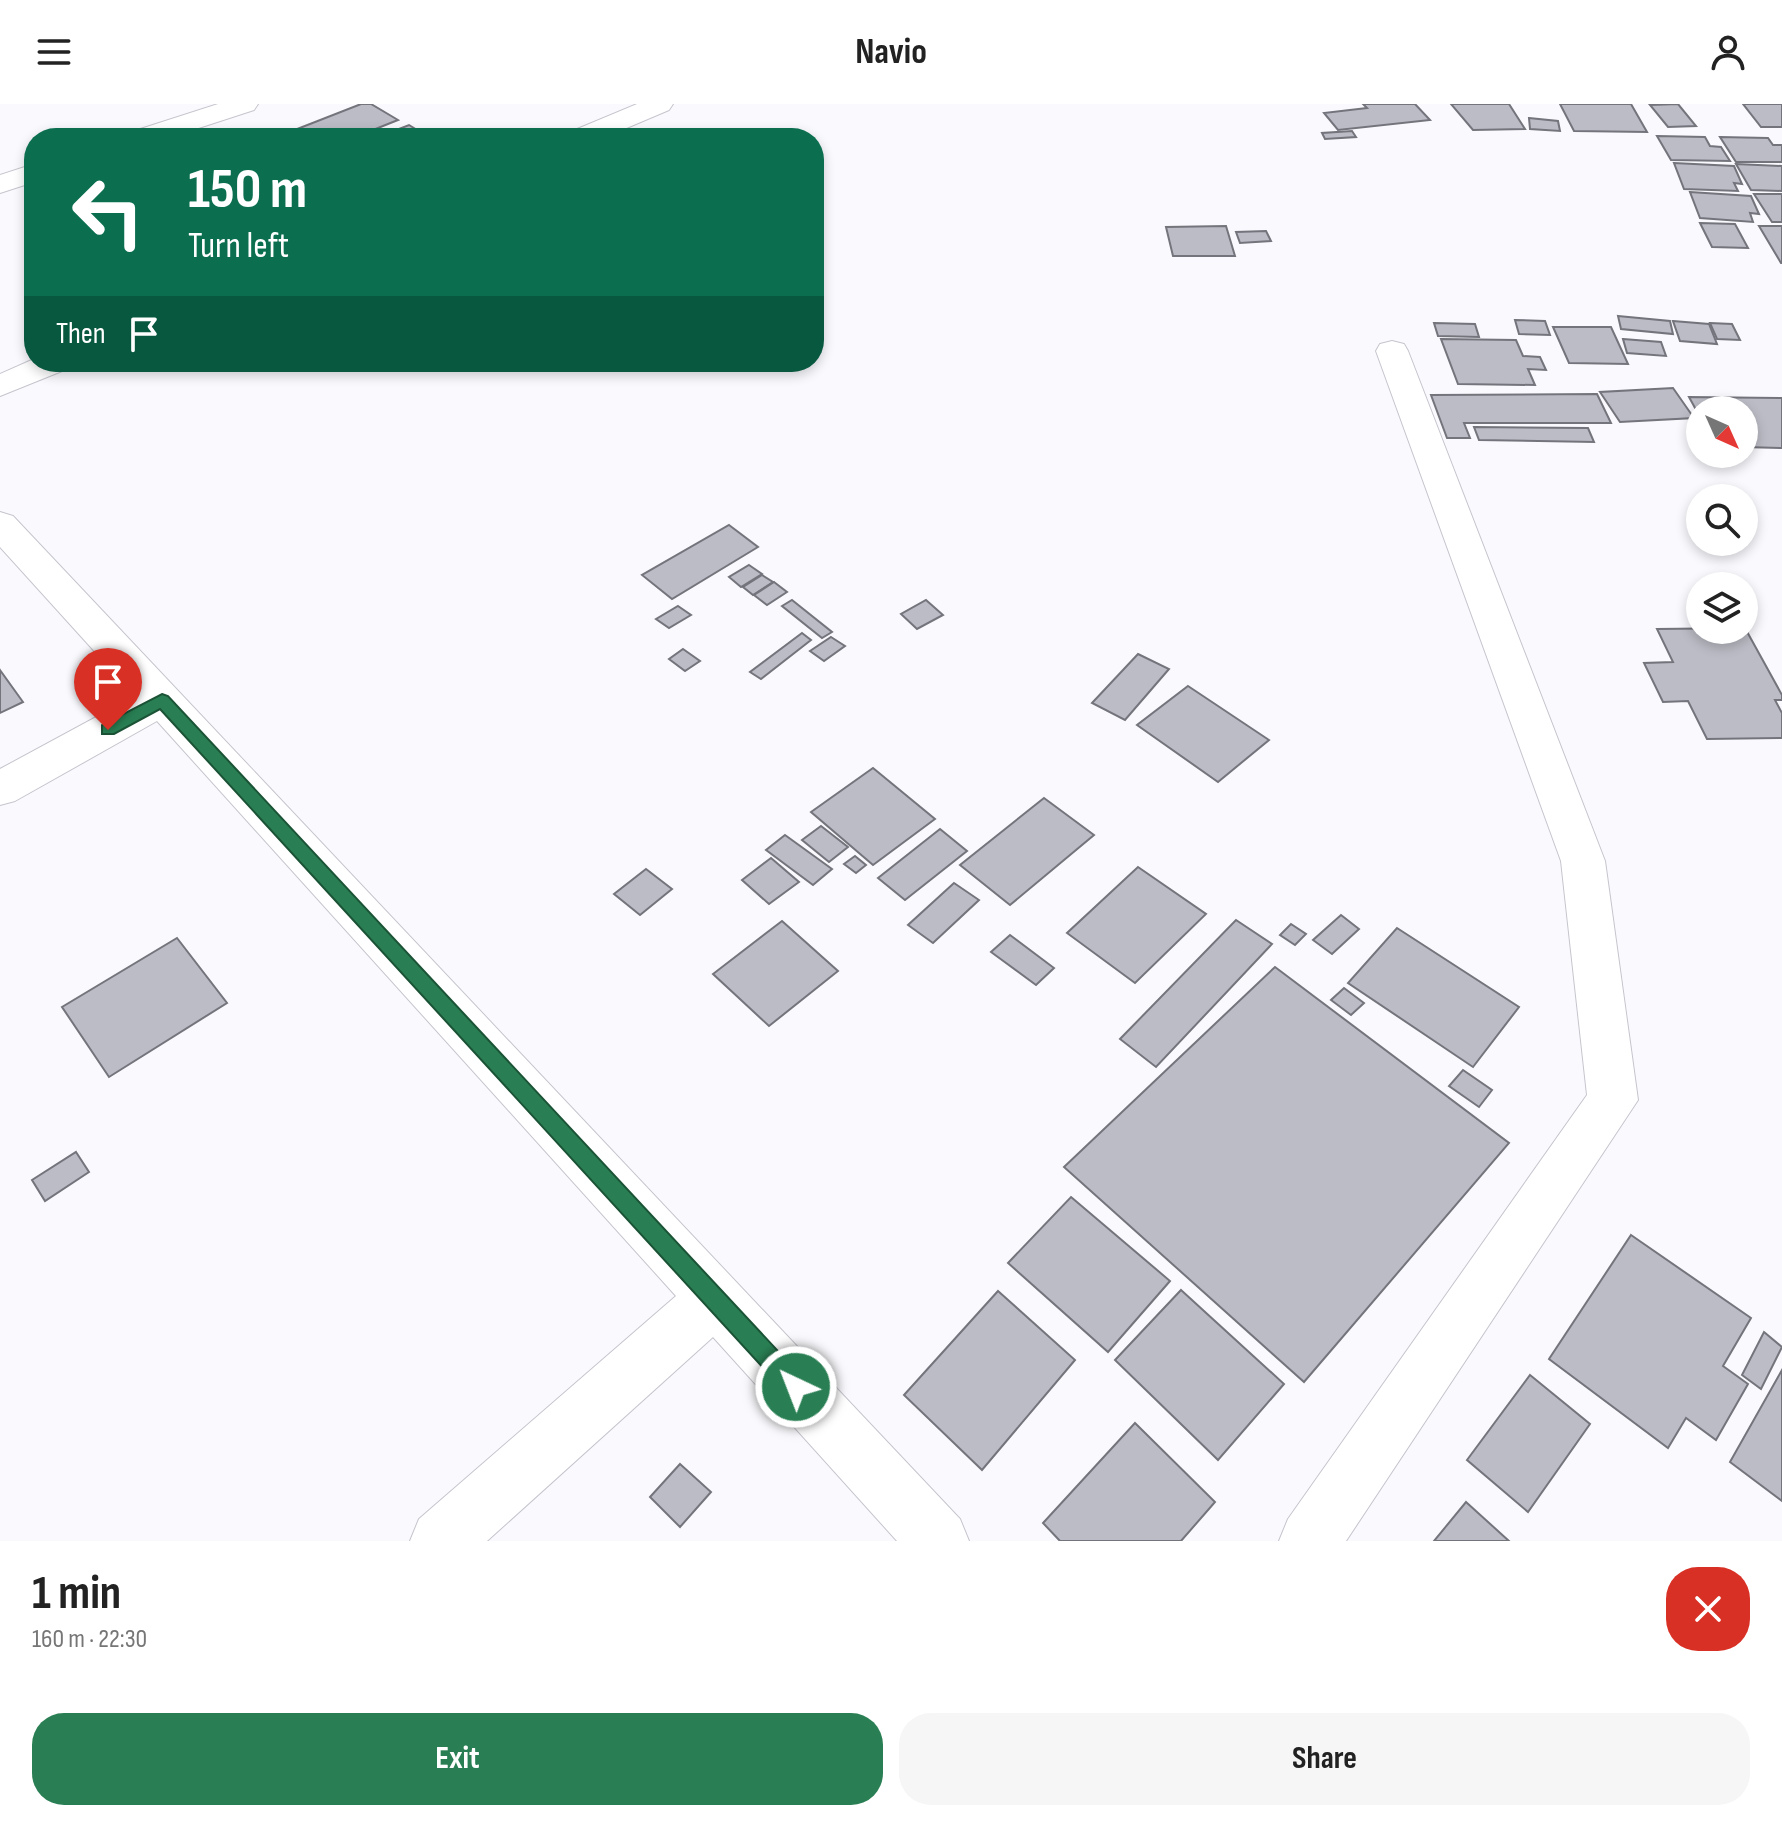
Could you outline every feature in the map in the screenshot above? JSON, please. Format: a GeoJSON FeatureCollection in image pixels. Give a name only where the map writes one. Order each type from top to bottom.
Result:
{"type":"FeatureCollection","features":[{"type":"Feature","properties":{"kind":"street"},"geometry":{"type":"LineString","coordinates":[[172,128],[245,104]]}},
{"type":"Feature","properties":{"kind":"street"},"geometry":{"type":"LineString","coordinates":[[604,128],[660,104]]}},
{"type":"Feature","properties":{"kind":"street"},"geometry":{"type":"LineString","coordinates":[[0,184],[24,176]]}},
{"type":"Feature","properties":{"kind":"street"},"geometry":{"type":"LineString","coordinates":[[1310,1541],[1613,1100],[1583,861],[1392,351]]}},
{"type":"Feature","properties":{"kind":"street"},"geometry":{"type":"LineString","coordinates":[[0,386],[32,372]]}},
{"type":"Feature","properties":{"kind":"street"},"geometry":{"type":"LineString","coordinates":[[0,524],[938,1541]]}},
{"type":"Feature","properties":{"kind":"street"},"geometry":{"type":"LineString","coordinates":[[0,789],[162,700]]}},
{"type":"Feature","properties":{"kind":"street"},"geometry":{"type":"LineString","coordinates":[[441,1541],[715,1299]]}},
{"type":"Feature","properties":{"kind":"building"},"geometry":{"type":"Polygon","coordinates":[[[361,104],[371,104],[398,120],[378,128],[300,128],[361,104]]]}},
{"type":"Feature","properties":{"kind":"building"},"geometry":{"type":"Polygon","coordinates":[[[1363,104],[1415,104],[1430,120],[1338,130],[1324,113],[1367,108],[1363,104]]]}},
{"type":"Feature","properties":{"kind":"building"},"geometry":{"type":"Polygon","coordinates":[[[1451,104],[1509,104],[1525,129],[1473,130],[1451,104]]]}},
{"type":"Feature","properties":{"kind":"building"},"geometry":{"type":"Polygon","coordinates":[[[1560,104],[1631,104],[1647,132],[1574,131],[1560,104]]]}},
{"type":"Feature","properties":{"kind":"building"},"geometry":{"type":"Polygon","coordinates":[[[1678,104],[1696,126],[1668,127],[1650,105],[1678,104]]]}},
{"type":"Feature","properties":{"kind":"building"},"geometry":{"type":"Polygon","coordinates":[[[1743,104],[1782,104],[1782,127],[1761,127],[1743,104]]]}},
{"type":"Feature","properties":{"kind":"building"},"geometry":{"type":"Polygon","coordinates":[[[1529,118],[1558,121],[1560,131],[1530,129],[1529,118]]]}},
{"type":"Feature","properties":{"kind":"building"},"geometry":{"type":"Polygon","coordinates":[[[1352,131],[1356,137],[1325,139],[1322,133],[1352,131]]]}},
{"type":"Feature","properties":{"kind":"building"},"geometry":{"type":"Polygon","coordinates":[[[1657,136],[1705,137],[1710,146],[1721,147],[1730,161],[1671,160],[1657,136]]]}},
{"type":"Feature","properties":{"kind":"building"},"geometry":{"type":"Polygon","coordinates":[[[1720,137],[1768,138],[1773,145],[1782,145],[1782,162],[1736,162],[1720,137]]]}},
{"type":"Feature","properties":{"kind":"building"},"geometry":{"type":"Polygon","coordinates":[[[1674,163],[1734,166],[1742,184],[1734,183],[1738,191],[1684,189],[1674,163]]]}},
{"type":"Feature","properties":{"kind":"building"},"geometry":{"type":"Polygon","coordinates":[[[1736,164],[1782,166],[1782,191],[1751,190],[1736,164]]]}},
{"type":"Feature","properties":{"kind":"building"},"geometry":{"type":"Polygon","coordinates":[[[1690,192],[1751,196],[1759,214],[1750,213],[1753,222],[1700,218],[1690,192]]]}},
{"type":"Feature","properties":{"kind":"building"},"geometry":{"type":"Polygon","coordinates":[[[1754,194],[1782,194],[1782,222],[1772,222],[1754,194]]]}},
{"type":"Feature","properties":{"kind":"building"},"geometry":{"type":"Polygon","coordinates":[[[1700,223],[1735,224],[1748,248],[1712,247],[1700,223]]]}},
{"type":"Feature","properties":{"kind":"building"},"geometry":{"type":"Polygon","coordinates":[[[1226,226],[1235,256],[1173,256],[1166,227],[1226,226]]]}},
{"type":"Feature","properties":{"kind":"building"},"geometry":{"type":"Polygon","coordinates":[[[1759,226],[1782,226],[1782,263],[1781,263],[1759,226]]]}},
{"type":"Feature","properties":{"kind":"building"},"geometry":{"type":"Polygon","coordinates":[[[1266,231],[1271,241],[1240,243],[1236,232],[1266,231]]]}},
{"type":"Feature","properties":{"kind":"building"},"geometry":{"type":"Polygon","coordinates":[[[1618,316],[1670,321],[1673,334],[1621,329],[1618,316]]]}},
{"type":"Feature","properties":{"kind":"building"},"geometry":{"type":"Polygon","coordinates":[[[1515,320],[1545,321],[1550,335],[1519,334],[1515,320]]]}},
{"type":"Feature","properties":{"kind":"building"},"geometry":{"type":"Polygon","coordinates":[[[1673,321],[1709,324],[1717,344],[1680,341],[1673,321]]]}},
{"type":"Feature","properties":{"kind":"building"},"geometry":{"type":"Polygon","coordinates":[[[1434,323],[1475,324],[1479,337],[1438,336],[1434,323]]]}},
{"type":"Feature","properties":{"kind":"building"},"geometry":{"type":"Polygon","coordinates":[[[1710,323],[1732,324],[1740,340],[1717,339],[1710,323]]]}},
{"type":"Feature","properties":{"kind":"building"},"geometry":{"type":"Polygon","coordinates":[[[1553,327],[1611,327],[1628,364],[1569,363],[1553,327]]]}},
{"type":"Feature","properties":{"kind":"building"},"geometry":{"type":"Polygon","coordinates":[[[1441,339],[1516,340],[1523,356],[1540,357],[1546,370],[1528,369],[1535,385],[1458,384],[1441,339]]]}},
{"type":"Feature","properties":{"kind":"building"},"geometry":{"type":"Polygon","coordinates":[[[1623,339],[1661,342],[1666,356],[1627,353],[1623,339]]]}},
{"type":"Feature","properties":{"kind":"building"},"geometry":{"type":"Polygon","coordinates":[[[1673,388],[1686,407],[1686,418],[1620,422],[1600,392],[1673,388]]]}},
{"type":"Feature","properties":{"kind":"building"},"geometry":{"type":"Polygon","coordinates":[[[1597,394],[1611,423],[1464,423],[1470,438],[1447,438],[1431,395],[1597,394]]]}},
{"type":"Feature","properties":{"kind":"building"},"geometry":{"type":"Polygon","coordinates":[[[1758,398],[1782,398],[1782,448],[1758,447],[1758,398]]]}},
{"type":"Feature","properties":{"kind":"building"},"geometry":{"type":"Polygon","coordinates":[[[1474,427],[1588,428],[1594,442],[1479,440],[1474,427]]]}},
{"type":"Feature","properties":{"kind":"building"},"geometry":{"type":"Polygon","coordinates":[[[729,525],[758,547],[672,599],[642,575],[729,525]]]}},
{"type":"Feature","properties":{"kind":"building"},"geometry":{"type":"Polygon","coordinates":[[[749,565],[762,574],[741,587],[729,577],[749,565]]]}},
{"type":"Feature","properties":{"kind":"building"},"geometry":{"type":"Polygon","coordinates":[[[762,575],[773,582],[753,595],[743,587],[762,575]]]}},
{"type":"Feature","properties":{"kind":"building"},"geometry":{"type":"Polygon","coordinates":[[[774,582],[787,592],[767,605],[754,595],[774,582]]]}},
{"type":"Feature","properties":{"kind":"building"},"geometry":{"type":"Polygon","coordinates":[[[792,600],[832,632],[822,638],[782,606],[792,600]]]}},
{"type":"Feature","properties":{"kind":"building"},"geometry":{"type":"Polygon","coordinates":[[[926,600],[943,615],[917,629],[901,614],[926,600]]]}},
{"type":"Feature","properties":{"kind":"building"},"geometry":{"type":"Polygon","coordinates":[[[678,606],[691,615],[669,628],[656,619],[678,606]]]}},
{"type":"Feature","properties":{"kind":"building"},"geometry":{"type":"Polygon","coordinates":[[[1657,629],[1686,629],[1686,644],[1754,644],[1782,695],[1782,700],[1775,700],[1782,713],[1782,738],[1707,739],[1688,701],[1663,702],[1644,663],[1673,662],[1657,629]]]}},
{"type":"Feature","properties":{"kind":"building"},"geometry":{"type":"Polygon","coordinates":[[[802,633],[811,640],[761,679],[750,672],[802,633]]]}},
{"type":"Feature","properties":{"kind":"building"},"geometry":{"type":"Polygon","coordinates":[[[831,637],[845,646],[824,661],[810,651],[831,637]]]}},
{"type":"Feature","properties":{"kind":"building"},"geometry":{"type":"Polygon","coordinates":[[[683,649],[700,661],[685,671],[669,659],[683,649]]]}},
{"type":"Feature","properties":{"kind":"building"},"geometry":{"type":"Polygon","coordinates":[[[1138,654],[1169,669],[1125,720],[1092,703],[1138,654]]]}},
{"type":"Feature","properties":{"kind":"building"},"geometry":{"type":"Polygon","coordinates":[[[0,670],[23,702],[0,713],[0,670]]]}},
{"type":"Feature","properties":{"kind":"building"},"geometry":{"type":"Polygon","coordinates":[[[1188,686],[1269,740],[1218,782],[1137,725],[1188,686]]]}},
{"type":"Feature","properties":{"kind":"building"},"geometry":{"type":"Polygon","coordinates":[[[873,768],[935,819],[873,865],[811,812],[873,768]]]}},
{"type":"Feature","properties":{"kind":"building"},"geometry":{"type":"Polygon","coordinates":[[[1044,798],[1094,835],[1010,905],[960,865],[1044,798]]]}},
{"type":"Feature","properties":{"kind":"building"},"geometry":{"type":"Polygon","coordinates":[[[821,826],[848,847],[829,862],[802,840],[821,826]]]}},
{"type":"Feature","properties":{"kind":"building"},"geometry":{"type":"Polygon","coordinates":[[[940,829],[967,851],[905,900],[878,878],[940,829]]]}},
{"type":"Feature","properties":{"kind":"building"},"geometry":{"type":"Polygon","coordinates":[[[785,835],[832,869],[813,885],[766,850],[785,835]]]}},
{"type":"Feature","properties":{"kind":"building"},"geometry":{"type":"Polygon","coordinates":[[[855,856],[866,865],[856,873],[844,864],[855,856]]]}},
{"type":"Feature","properties":{"kind":"building"},"geometry":{"type":"Polygon","coordinates":[[[771,858],[799,882],[769,904],[742,880],[771,858]]]}},
{"type":"Feature","properties":{"kind":"building"},"geometry":{"type":"Polygon","coordinates":[[[1138,867],[1206,914],[1135,983],[1067,933],[1138,867]]]}},
{"type":"Feature","properties":{"kind":"building"},"geometry":{"type":"Polygon","coordinates":[[[646,869],[672,889],[640,915],[614,894],[646,869]]]}},
{"type":"Feature","properties":{"kind":"building"},"geometry":{"type":"Polygon","coordinates":[[[954,883],[979,900],[933,943],[908,925],[954,883]]]}},
{"type":"Feature","properties":{"kind":"building"},"geometry":{"type":"Polygon","coordinates":[[[1341,915],[1359,929],[1332,954],[1313,940],[1341,915]]]}},
{"type":"Feature","properties":{"kind":"building"},"geometry":{"type":"Polygon","coordinates":[[[1236,920],[1272,944],[1156,1067],[1120,1039],[1236,920]]]}},
{"type":"Feature","properties":{"kind":"building"},"geometry":{"type":"Polygon","coordinates":[[[782,921],[838,971],[769,1026],[713,974],[782,921]]]}},
{"type":"Feature","properties":{"kind":"building"},"geometry":{"type":"Polygon","coordinates":[[[1291,924],[1306,934],[1295,945],[1280,935],[1291,924]]]}},
{"type":"Feature","properties":{"kind":"building"},"geometry":{"type":"Polygon","coordinates":[[[1397,928],[1519,1007],[1473,1067],[1348,983],[1397,928]]]}},
{"type":"Feature","properties":{"kind":"building"},"geometry":{"type":"Polygon","coordinates":[[[1010,935],[1054,968],[1036,985],[991,952],[1010,935]]]}},
{"type":"Feature","properties":{"kind":"building"},"geometry":{"type":"Polygon","coordinates":[[[177,938],[227,1003],[109,1077],[62,1007],[177,938]]]}},
{"type":"Feature","properties":{"kind":"building"},"geometry":{"type":"Polygon","coordinates":[[[1275,967],[1509,1143],[1304,1382],[1064,1167],[1275,967]]]}},
{"type":"Feature","properties":{"kind":"building"},"geometry":{"type":"Polygon","coordinates":[[[1344,988],[1364,1003],[1351,1015],[1331,1000],[1344,988]]]}},
{"type":"Feature","properties":{"kind":"building"},"geometry":{"type":"Polygon","coordinates":[[[1463,1070],[1492,1090],[1479,1107],[1449,1086],[1463,1070]]]}},
{"type":"Feature","properties":{"kind":"building"},"geometry":{"type":"Polygon","coordinates":[[[76,1152],[89,1172],[45,1201],[32,1180],[76,1152]]]}},
{"type":"Feature","properties":{"kind":"building"},"geometry":{"type":"Polygon","coordinates":[[[1071,1197],[1170,1281],[1108,1352],[1008,1263],[1071,1197]]]}},
{"type":"Feature","properties":{"kind":"building"},"geometry":{"type":"Polygon","coordinates":[[[1631,1235],[1751,1318],[1723,1366],[1748,1384],[1716,1440],[1686,1418],[1668,1448],[1549,1359],[1631,1235]]]}},
{"type":"Feature","properties":{"kind":"building"},"geometry":{"type":"Polygon","coordinates":[[[1181,1290],[1284,1384],[1218,1460],[1115,1360],[1181,1290]]]}},
{"type":"Feature","properties":{"kind":"building"},"geometry":{"type":"Polygon","coordinates":[[[998,1291],[1075,1360],[982,1470],[904,1395],[998,1291]]]}},
{"type":"Feature","properties":{"kind":"building"},"geometry":{"type":"Polygon","coordinates":[[[1764,1332],[1782,1347],[1761,1389],[1742,1375],[1764,1332]]]}},
{"type":"Feature","properties":{"kind":"building"},"geometry":{"type":"Polygon","coordinates":[[[1782,1370],[1782,1501],[1730,1462],[1782,1370]]]}},
{"type":"Feature","properties":{"kind":"building"},"geometry":{"type":"Polygon","coordinates":[[[1530,1375],[1590,1424],[1528,1512],[1467,1460],[1530,1375]]]}},
{"type":"Feature","properties":{"kind":"building"},"geometry":{"type":"Polygon","coordinates":[[[1135,1423],[1215,1502],[1181,1541],[1060,1541],[1043,1523],[1135,1423]]]}},
{"type":"Feature","properties":{"kind":"building"},"geometry":{"type":"Polygon","coordinates":[[[680,1464],[711,1492],[680,1527],[650,1497],[680,1464]]]}},
{"type":"Feature","properties":{"kind":"building"},"geometry":{"type":"Polygon","coordinates":[[[1466,1502],[1509,1541],[1434,1541],[1466,1502]]]}},
{"type":"Feature","properties":{"kind":"route"},"geometry":{"type":"LineString","coordinates":[[108,730],[162,700],[796,1387]]}}]}
